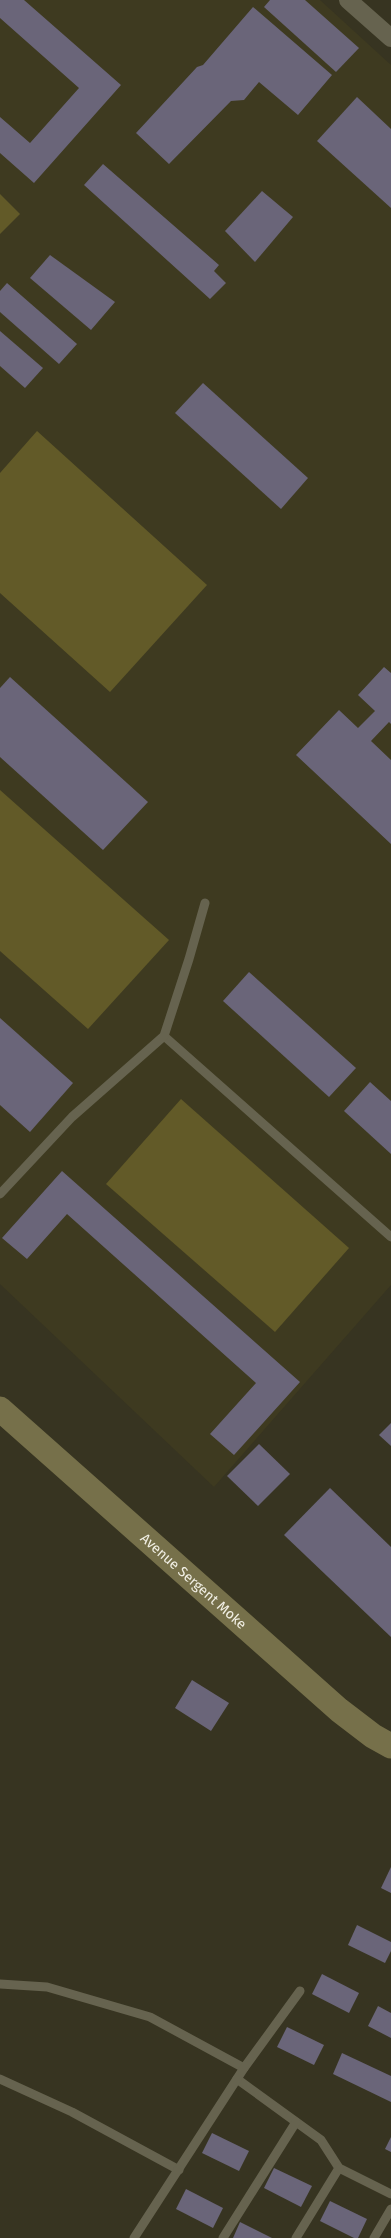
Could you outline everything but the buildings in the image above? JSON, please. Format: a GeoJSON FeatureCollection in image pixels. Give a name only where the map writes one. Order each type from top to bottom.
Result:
{"type":"FeatureCollection","features":[{"type":"Feature","properties":{"kind":"main road","name":"Avenue Sergent Moke"},"geometry":{"type":"LineString","coordinates":[[0,1409],[339,1710],[373,1736],[391,1746]]}},
{"type":"Feature","properties":{"kind":"street"},"geometry":{"type":"LineString","coordinates":[[348,0],[391,38]]}},
{"type":"Feature","properties":{"kind":"lane"},"geometry":{"type":"LineString","coordinates":[[0,1194],[72,1117],[164,1036],[205,903]]}},
{"type":"Feature","properties":{"kind":"lane"},"geometry":{"type":"LineString","coordinates":[[164,1036],[391,1237]]}},
{"type":"Feature","properties":{"kind":"lane"},"geometry":{"type":"LineString","coordinates":[[0,1984],[48,1987],[150,2017],[244,2068]]}},
{"type":"Feature","properties":{"kind":"lane"},"geometry":{"type":"LineString","coordinates":[[134,2238],[244,2068],[300,1991]]}},
{"type":"Feature","properties":{"kind":"lane"},"geometry":{"type":"LineString","coordinates":[[0,2079],[72,2112],[179,2170]]}},
{"type":"Feature","properties":{"kind":"lane"},"geometry":{"type":"LineString","coordinates":[[237,2079],[321,2140],[339,2168],[391,2194]]}},
{"type":"Feature","properties":{"kind":"lane"},"geometry":{"type":"LineString","coordinates":[[223,2238],[296,2122]]}},
{"type":"Feature","properties":{"kind":"lane"},"geometry":{"type":"LineString","coordinates":[[296,2238],[339,2168]]}},
{"type":"Feature","properties":{"kind":"lane"},"geometry":{"type":"LineString","coordinates":[[374,2238],[391,2209]]}},
{"type":"Feature","properties":{"kind":"shaded area"},"geometry":{"type":"Polygon","coordinates":[[[0,0],[320,0],[391,65],[391,1285],[214,1487],[0,1284],[0,0]]]}},
{"type":"Feature","properties":{"kind":"shaded area"},"geometry":{"type":"Polygon","coordinates":[[[0,194],[20,214],[0,234],[0,194]]]}},
{"type":"Feature","properties":{"kind":"shaded area"},"geometry":{"type":"Polygon","coordinates":[[[37,431],[207,585],[110,692],[0,593],[0,473],[37,431]]]}},
{"type":"Feature","properties":{"kind":"shaded area"},"geometry":{"type":"Polygon","coordinates":[[[0,790],[169,940],[88,1029],[0,951],[0,790]]]}},
{"type":"Feature","properties":{"kind":"shaded area"},"geometry":{"type":"Polygon","coordinates":[[[181,1099],[349,1248],[275,1332],[106,1184],[181,1099]]]}}]}
